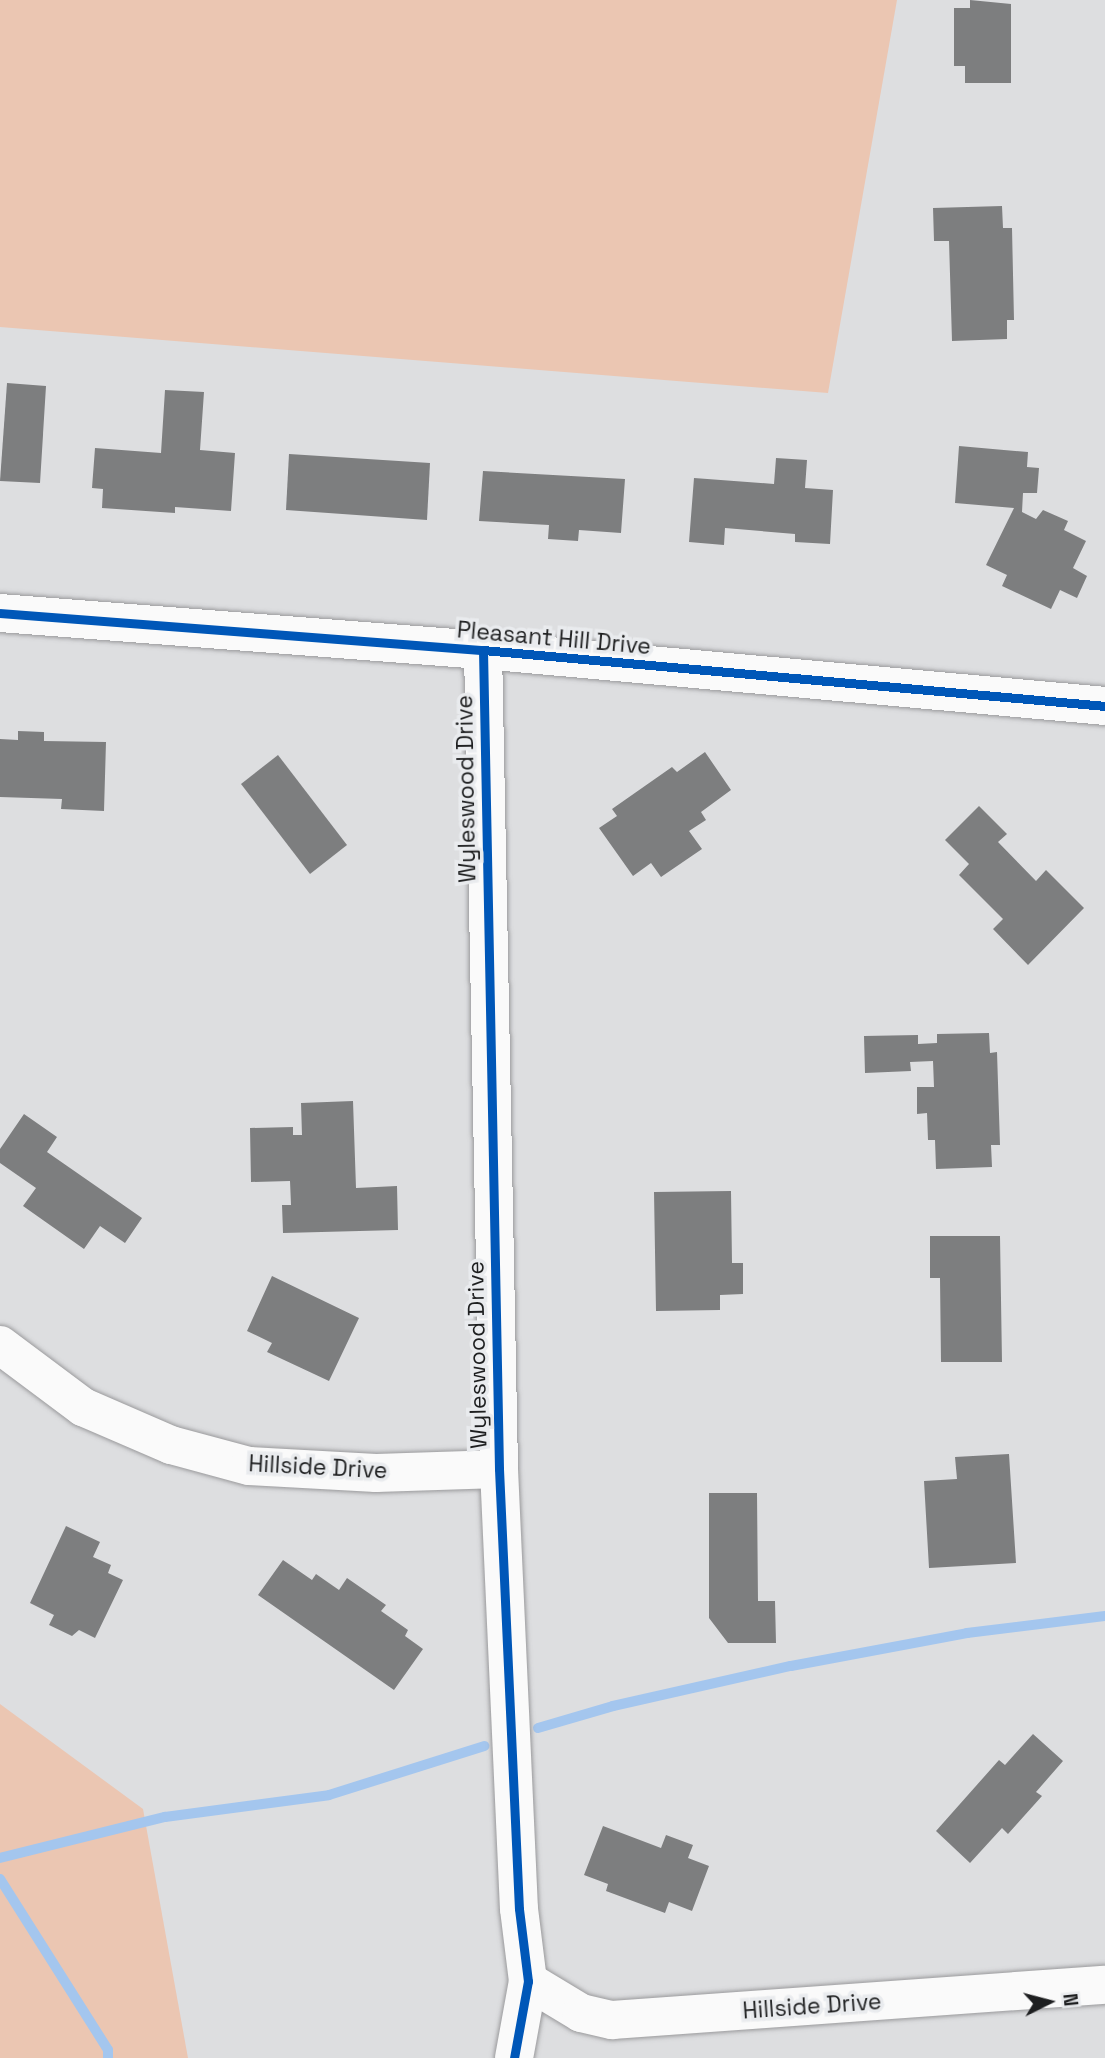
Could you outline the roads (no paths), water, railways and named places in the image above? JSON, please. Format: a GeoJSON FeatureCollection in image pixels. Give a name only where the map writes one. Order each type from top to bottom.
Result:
{"type":"FeatureCollection","features":[{"type":"Feature","properties":{"kind":"street","name":"Pleasant Hill Drive"},"geometry":{"type":"LineString","coordinates":[[0,613],[483,650],[1105,706]]}},
{"type":"Feature","properties":{"kind":"street","name":"Wyleswood Drive"},"geometry":{"type":"LineString","coordinates":[[483,650],[499,1469],[519,1909],[528,1981],[514,2058]]}},
{"type":"Feature","properties":{"kind":"street","name":"Hillside Drive"},"geometry":{"type":"LineString","coordinates":[[0,1345],[83,1407],[171,1445],[249,1466],[376,1473],[499,1469]]}},
{"type":"Feature","properties":{"kind":"street","name":"Hillside Drive"},"geometry":{"type":"LineString","coordinates":[[528,1981],[581,2013],[612,2020],[1105,1985]]}},
{"type":"Feature","properties":{"kind":"waterway"},"geometry":{"type":"LineString","coordinates":[[538,1728],[613,1706],[791,1666],[967,1633],[1105,1616]]}},
{"type":"Feature","properties":{"kind":"waterway"},"geometry":{"type":"LineString","coordinates":[[0,1858],[165,1817],[329,1795],[484,1746]]}},
{"type":"Feature","properties":{"kind":"waterway"},"geometry":{"type":"LineString","coordinates":[[0,1879],[108,2050],[108,2058]]}}]}
